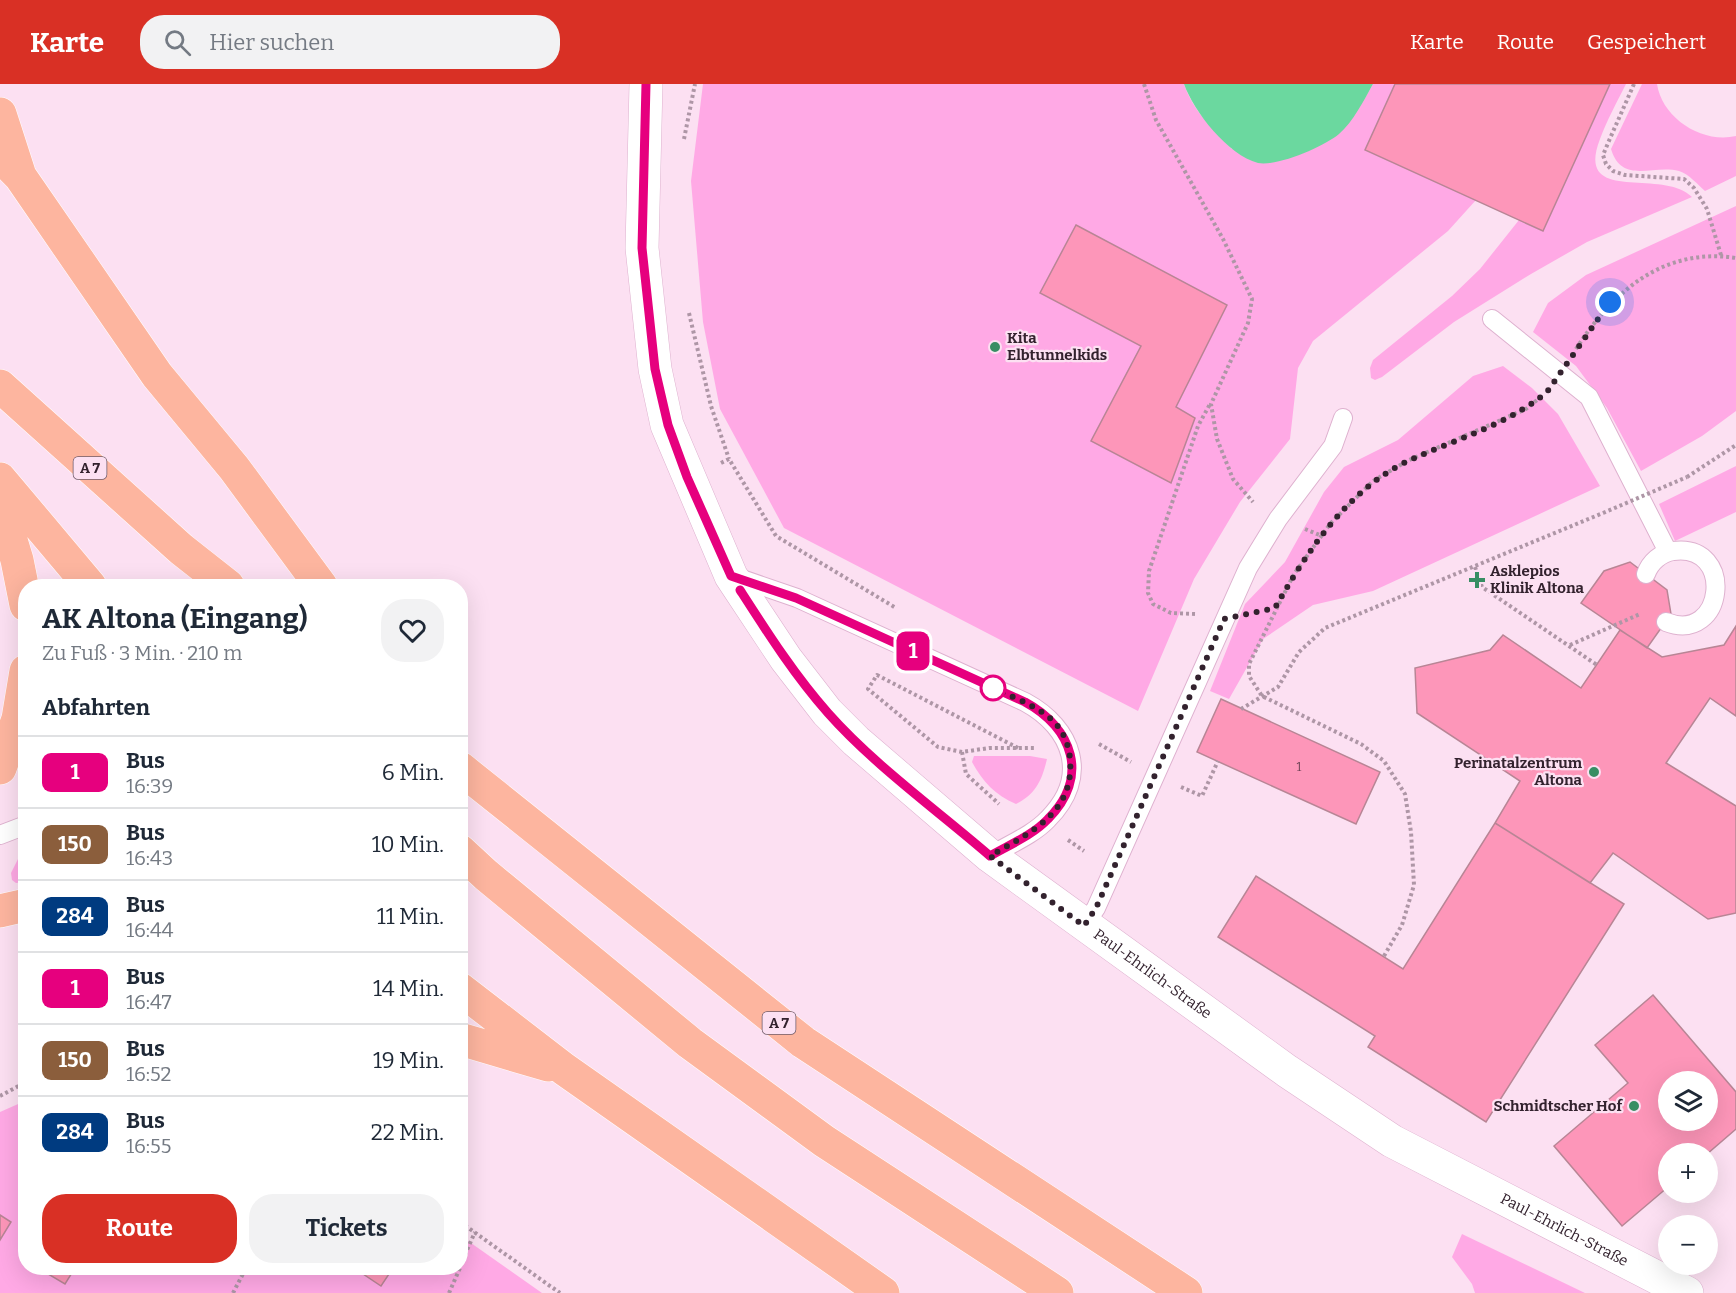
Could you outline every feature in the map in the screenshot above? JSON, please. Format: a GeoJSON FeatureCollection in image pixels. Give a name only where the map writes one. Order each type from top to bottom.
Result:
{"type":"FeatureCollection","features":[{"type":"Feature","properties":{"kind":"highway"},"geometry":{"type":"LineString","coordinates":[[0,114],[10,166],[157,375],[234,468],[316,579]]}},
{"type":"Feature","properties":{"kind":"highway","name":"A 7"},"geometry":{"type":"LineString","coordinates":[[0,386],[181,549],[219,579]]}},
{"type":"Feature","properties":{"kind":"highway"},"geometry":{"type":"LineString","coordinates":[[0,479],[84,579]]}},
{"type":"Feature","properties":{"kind":"highway"},"geometry":{"type":"LineString","coordinates":[[0,504],[21,579]]}},
{"type":"Feature","properties":{"kind":"highway","name":"A 7"},"geometry":{"type":"LineString","coordinates":[[181,549],[203,579]]}},
{"type":"Feature","properties":{"kind":"highway"},"geometry":{"type":"LineString","coordinates":[[0,768],[18,720]]}},
{"type":"Feature","properties":{"kind":"highway","name":"A 7"},"geometry":{"type":"LineString","coordinates":[[468,774],[803,1042],[1186,1293]]}},
{"type":"Feature","properties":{"kind":"highway"},"geometry":{"type":"LineString","coordinates":[[468,858],[700,1050],[824,1141],[1057,1293]]}},
{"type":"Feature","properties":{"kind":"highway"},"geometry":{"type":"LineString","coordinates":[[0,911],[18,907]]}},
{"type":"Feature","properties":{"kind":"highway"},"geometry":{"type":"LineString","coordinates":[[468,995],[564,1069],[883,1293]]}},
{"type":"Feature","properties":{"kind":"highway"},"geometry":{"type":"LineString","coordinates":[[468,1041],[564,1069]]}},
{"type":"Feature","properties":{"kind":"street","name":"Paul-Ehrlich-Straße"},"geometry":{"type":"LineString","coordinates":[[646,84],[642,248],[655,369],[668,425],[687,477],[731,576],[786,659],[827,712],[856,741],[990,856],[1287,1071],[1392,1141],[1687,1293]]}},
{"type":"Feature","properties":{"kind":"lane"},"geometry":{"type":"LineString","coordinates":[[1492,319],[1589,396],[1668,552]]}},
{"type":"Feature","properties":{"kind":"lane"},"geometry":{"type":"LineString","coordinates":[[1084,926],[1096,908],[1148,795],[1248,568],[1278,519],[1333,446],[1343,418]]}},
{"type":"Feature","properties":{"kind":"lane"},"geometry":{"type":"LineString","coordinates":[[1646,574],[1656,559],[1668,552],[1682,550],[1695,553],[1706,561],[1714,572],[1718,585],[1716,599],[1710,611],[1699,620],[1686,625],[1666,622]]}},
{"type":"Feature","properties":{"kind":"lane"},"geometry":{"type":"LineString","coordinates":[[731,576],[796,598],[1025,702],[1050,718],[1069,745],[1071,773],[1066,794],[1046,822],[990,856]]}},
{"type":"Feature","properties":{"kind":"lane"},"geometry":{"type":"LineString","coordinates":[[0,835],[18,828]]}},
{"type":"Feature","properties":{"kind":"path"},"geometry":{"type":"LineString","coordinates":[[682,149],[695,84]]}},
{"type":"Feature","properties":{"kind":"path"},"geometry":{"type":"LineString","coordinates":[[1144,84],[1156,120],[1218,229],[1252,299],[1248,323],[1211,404],[1198,426],[1149,571],[1148,593],[1153,604],[1171,613],[1224,619],[1275,608]]}},
{"type":"Feature","properties":{"kind":"path"},"geometry":{"type":"LineString","coordinates":[[1634,84],[1603,155],[1606,164],[1613,171],[1625,175],[1684,179],[1694,188],[1707,209],[1721,255]]}},
{"type":"Feature","properties":{"kind":"path"},"geometry":{"type":"LineString","coordinates":[[1384,956],[1402,926],[1414,885],[1411,831],[1405,794],[1384,761],[1361,744],[1262,696],[1249,676],[1249,664],[1275,608],[1294,574],[1322,536],[1373,481],[1407,461],[1526,409],[1547,392],[1610,302],[1641,279],[1674,261],[1711,254],[1736,258]]}},
{"type":"Feature","properties":{"kind":"path"},"geometry":{"type":"LineString","coordinates":[[688,303],[711,406],[729,459]]}},
{"type":"Feature","properties":{"kind":"path"},"geometry":{"type":"LineString","coordinates":[[1211,404],[1217,439],[1233,479],[1246,496],[1278,519],[1322,536]]}},
{"type":"Feature","properties":{"kind":"path"},"geometry":{"type":"LineString","coordinates":[[1242,709],[1278,687],[1299,652],[1325,627],[1475,567],[1687,477],[1736,445]]}},
{"type":"Feature","properties":{"kind":"path"},"geometry":{"type":"LineString","coordinates":[[1475,567],[1482,587],[1597,665]]}},
{"type":"Feature","properties":{"kind":"path"},"geometry":{"type":"LineString","coordinates":[[1569,646],[1650,610]]}},
{"type":"Feature","properties":{"kind":"path"},"geometry":{"type":"LineString","coordinates":[[1018,748],[877,675],[868,689],[938,747],[962,753],[989,748],[1018,748],[1037,748]]}},
{"type":"Feature","properties":{"kind":"path"},"geometry":{"type":"LineString","coordinates":[[962,753],[966,774],[999,804]]}},
{"type":"Feature","properties":{"kind":"path"},"geometry":{"type":"LineString","coordinates":[[0,1096],[18,1086]]}},
{"type":"Feature","properties":{"kind":"path"},"geometry":{"type":"LineString","coordinates":[[468,1227],[560,1293]]}},
{"type":"Feature","properties":{"kind":"path"},"geometry":{"type":"LineString","coordinates":[[468,1248],[475,1232]]}},
{"type":"Feature","properties":{"kind":"path"},"geometry":{"type":"LineString","coordinates":[[233,1293],[242,1275]]}},
{"type":"Feature","properties":{"kind":"path"},"geometry":{"type":"LineString","coordinates":[[448,1293],[456,1275]]}},
{"type":"Feature","properties":{"kind":"shaded area"},"geometry":{"type":"Polygon","coordinates":[[[703,84],[1184,84],[1198,111],[1232,149],[1365,98],[1373,84],[1395,84],[1476,200],[1448,231],[1313,341],[1298,368],[1290,439],[1240,502],[1194,579],[1138,711],[784,528],[720,409],[703,322],[691,181],[703,84]]]}},
{"type":"Feature","properties":{"kind":"shaded area"},"geometry":{"type":"Polygon","coordinates":[[[1184,84],[1373,84],[1354,117],[1332,139],[1288,159],[1258,163],[1235,151],[1213,131],[1196,107],[1184,84]]]}},
{"type":"Feature","properties":{"kind":"shaded area"},"geometry":{"type":"Polygon","coordinates":[[[1610,84],[1626,84],[1600,139],[1595,159],[1599,172],[1610,179],[1679,189],[1692,197],[1587,242],[1454,322],[1382,377],[1375,380],[1371,378],[1370,368],[1373,360],[1452,296],[1480,269],[1519,220],[1543,231],[1610,84]]]}},
{"type":"Feature","properties":{"kind":"shaded area"},"geometry":{"type":"Polygon","coordinates":[[[1642,84],[1657,84],[1660,96],[1667,108],[1686,126],[1710,136],[1736,136],[1736,176],[1705,191],[1683,172],[1639,171],[1623,167],[1616,160],[1611,149],[1642,84]]]}},
{"type":"Feature","properties":{"kind":"shaded area"},"geometry":{"type":"Polygon","coordinates":[[[1736,206],[1736,411],[1702,436],[1641,471],[1607,408],[1576,366],[1533,332],[1548,303],[1586,275],[1736,206]]]}},
{"type":"Feature","properties":{"kind":"shaded area"},"geometry":{"type":"Polygon","coordinates":[[[1503,366],[1532,388],[1558,414],[1600,486],[1373,591],[1313,605],[1263,639],[1229,699],[1210,691],[1245,604],[1285,562],[1324,492],[1344,467],[1398,440],[1473,376],[1503,366]]]}},
{"type":"Feature","properties":{"kind":"shaded area"},"geometry":{"type":"Polygon","coordinates":[[[1736,466],[1736,512],[1675,541],[1659,504],[1736,466]]]}},
{"type":"Feature","properties":{"kind":"shaded area"},"geometry":{"type":"Polygon","coordinates":[[[974,756],[1030,756],[1047,759],[1037,786],[1029,796],[1016,804],[985,782],[972,762],[974,756]]]}},
{"type":"Feature","properties":{"kind":"shaded area"},"geometry":{"type":"Polygon","coordinates":[[[18,859],[18,883],[12,880],[11,873],[18,859]]]}},
{"type":"Feature","properties":{"kind":"shaded area"},"geometry":{"type":"Polygon","coordinates":[[[18,1104],[18,1275],[468,1275],[468,1241],[542,1293],[0,1293],[0,1112],[18,1104]]]}},
{"type":"Feature","properties":{"kind":"shaded area"},"geometry":{"type":"Polygon","coordinates":[[[1462,1234],[1585,1293],[1475,1293],[1472,1284],[1452,1257],[1462,1234]]]}},
{"type":"Feature","properties":{"kind":"building"},"geometry":{"type":"Polygon","coordinates":[[[1395,84],[1610,84],[1543,231],[1365,150],[1395,84]]]}},
{"type":"Feature","properties":{"kind":"building"},"geometry":{"type":"Polygon","coordinates":[[[1076,225],[1227,305],[1176,407],[1195,418],[1171,483],[1091,441],[1141,346],[1040,293],[1076,225]]]}},
{"type":"Feature","properties":{"kind":"building"},"geometry":{"type":"Polygon","coordinates":[[[1630,562],[1667,590],[1671,614],[1647,648],[1581,603],[1604,571],[1630,562]]]}},
{"type":"Feature","properties":{"kind":"building","name":"Perinatalzentrum Altona"},"geometry":{"type":"Polygon","coordinates":[[[1736,626],[1736,716],[1710,698],[1666,763],[1736,806],[1736,913],[1708,919],[1613,853],[1590,883],[1495,823],[1520,781],[1417,713],[1415,668],[1490,650],[1503,635],[1581,688],[1620,630],[1662,657],[1724,645],[1736,626]]]}},
{"type":"Feature","properties":{"kind":"building"},"geometry":{"type":"Polygon","coordinates":[[[1221,699],[1380,772],[1356,824],[1197,752],[1221,699]]]}},
{"type":"Feature","properties":{"kind":"building"},"geometry":{"type":"Polygon","coordinates":[[[1495,823],[1624,904],[1486,1122],[1368,1047],[1375,1036],[1218,937],[1256,876],[1403,969],[1495,823]]]}},
{"type":"Feature","properties":{"kind":"building","name":"Schmidtscher Hof"},"geometry":{"type":"Polygon","coordinates":[[[1653,995],[1736,1092],[1736,1129],[1718,1145],[1658,1143],[1658,1195],[1622,1226],[1554,1146],[1628,1083],[1595,1045],[1653,995]]]}},
{"type":"Feature","properties":{"kind":"building"},"geometry":{"type":"Polygon","coordinates":[[[0,1215],[11,1222],[0,1240],[0,1215]]]}},
{"type":"Feature","properties":{"kind":"building"},"geometry":{"type":"Polygon","coordinates":[[[50,1275],[71,1275],[65,1284],[50,1275]]]}},
{"type":"Feature","properties":{"kind":"building"},"geometry":{"type":"Polygon","coordinates":[[[364,1275],[388,1275],[381,1286],[364,1275]]]}},
{"type":"Feature","properties":{"kind":"bus line","name":"1"},"geometry":{"type":"LineString","coordinates":[[646,84],[642,248],[655,369],[668,425],[687,477],[731,576],[796,598],[1036,708],[1059,728],[1069,745],[1071,773],[1066,794],[1058,808],[1046,822],[990,856],[856,741],[827,712],[786,659],[740,590]]}},
{"type":"Feature","properties":{"kind":"place","name":"Kita Elbtunnelkids"},"geometry":{"type":"Point","coordinates":[995,347]}},
{"type":"Feature","properties":{"kind":"place","name":"Asklepios Klinik Altona"},"geometry":{"type":"Point","coordinates":[1477,580]}},
{"type":"Feature","properties":{"kind":"place","name":"Perinatalzentrum Altona"},"geometry":{"type":"Point","coordinates":[1594,772]}},
{"type":"Feature","properties":{"kind":"place","name":"Schmidtscher Hof"},"geometry":{"type":"Point","coordinates":[1634,1106]}},
{"type":"Feature","properties":{"kind":"route"},"geometry":{"type":"LineString","coordinates":[[993,688],[1025,702],[1050,718],[1069,745],[1071,773],[1066,794],[1046,822],[990,856],[1084,926],[1096,908],[1157,775],[1224,619],[1275,608],[1294,574],[1330,524],[1373,481],[1407,461],[1526,409],[1547,392],[1584,336],[1610,302]]}}]}
